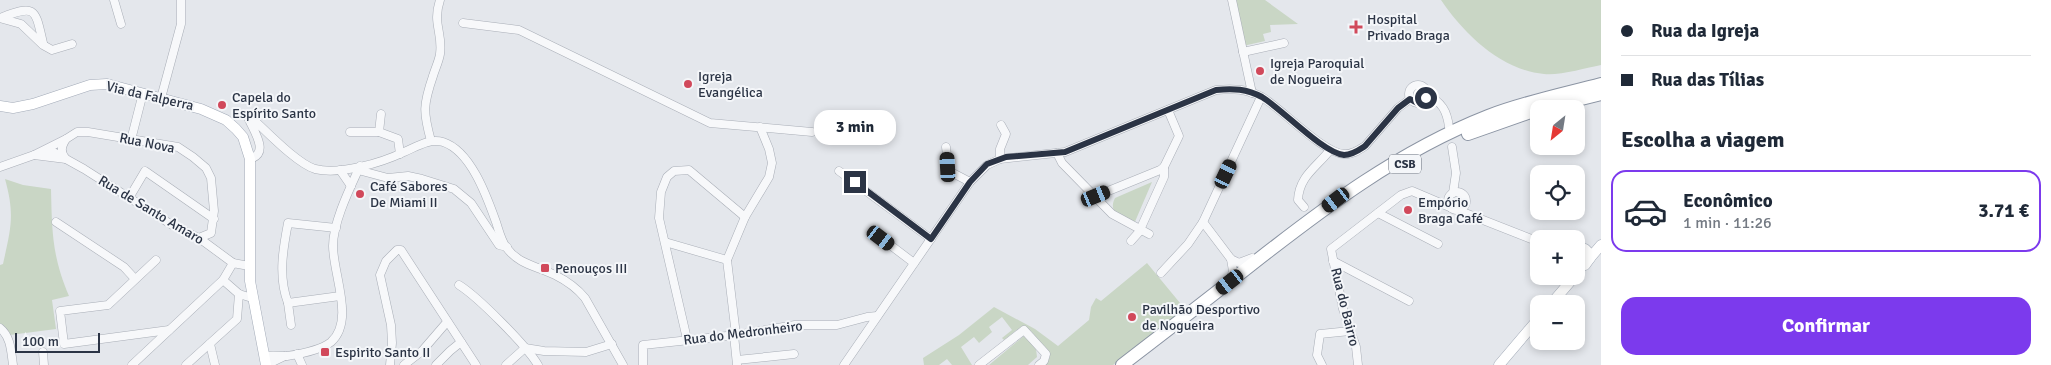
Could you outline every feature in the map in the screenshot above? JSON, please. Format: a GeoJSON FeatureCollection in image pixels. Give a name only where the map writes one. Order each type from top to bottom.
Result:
{"type":"FeatureCollection","features":[{"type":"Feature","properties":{"kind":"highway","name":"CSB"},"geometry":{"type":"LineString","coordinates":[[1122,365],[1370,177],[1436,140],[1489,116],[1544,98],[1601,84]]}},
{"type":"Feature","properties":{"kind":"highway","name":"CSB"},"geometry":{"type":"LineString","coordinates":[[1577,100],[1601,94]]}},
{"type":"Feature","properties":{"kind":"highway","name":"CSB"},"geometry":{"type":"LineString","coordinates":[[1135,365],[1282,244],[1354,197],[1413,160],[1480,129],[1530,112]]}},
{"type":"Feature","properties":{"kind":"main road","name":"Via da Falperra"},"geometry":{"type":"LineString","coordinates":[[0,106],[12,108],[32,104],[90,84],[107,84],[201,109],[226,120],[242,137],[250,158],[249,266],[252,298],[266,362]]}},
{"type":"Feature","properties":{"kind":"main road"},"geometry":{"type":"LineString","coordinates":[[1585,251],[1601,244]]}},
{"type":"Feature","properties":{"kind":"main road"},"geometry":{"type":"LineString","coordinates":[[1585,254],[1588,263],[1585,266]]}},
{"type":"Feature","properties":{"kind":"main road"},"geometry":{"type":"LineString","coordinates":[[1558,295],[1566,285]]}},
{"type":"Feature","properties":{"kind":"main road"},"geometry":{"type":"LineString","coordinates":[[1499,365],[1530,329]]}},
{"type":"Feature","properties":{"kind":"street"},"geometry":{"type":"LineString","coordinates":[[114,0],[121,24]]}},
{"type":"Feature","properties":{"kind":"street"},"geometry":{"type":"LineString","coordinates":[[161,98],[181,24],[181,0]]}},
{"type":"Feature","properties":{"kind":"street"},"geometry":{"type":"LineString","coordinates":[[431,141],[424,115],[427,93],[440,55],[440,37],[436,13],[440,0]]}},
{"type":"Feature","properties":{"kind":"street"},"geometry":{"type":"LineString","coordinates":[[1232,0],[1252,93]]}},
{"type":"Feature","properties":{"kind":"street"},"geometry":{"type":"LineString","coordinates":[[0,18],[20,10],[33,12],[37,16],[43,45]]}},
{"type":"Feature","properties":{"kind":"street"},"geometry":{"type":"LineString","coordinates":[[0,18],[21,24],[43,45],[52,50],[72,44]]}},
{"type":"Feature","properties":{"kind":"street"},"geometry":{"type":"LineString","coordinates":[[463,23],[519,30],[710,123],[812,132]]}},
{"type":"Feature","properties":{"kind":"street"},"geometry":{"type":"LineString","coordinates":[[1243,52],[1284,43]]}},
{"type":"Feature","properties":{"kind":"street"},"geometry":{"type":"LineString","coordinates":[[1427,95],[1425,100],[1420,103],[1414,103],[1410,99],[1408,92],[1414,85],[1423,86],[1427,95],[1436,99],[1443,106],[1449,127]]}},
{"type":"Feature","properties":{"kind":"street"},"geometry":{"type":"LineString","coordinates":[[844,365],[970,182],[987,164],[1000,159],[1057,153],[1079,147],[1216,90],[1240,89],[1261,97],[1330,150],[1346,155],[1359,150],[1398,108],[1410,99]]}},
{"type":"Feature","properties":{"kind":"street"},"geometry":{"type":"LineString","coordinates":[[131,140],[143,93]]}},
{"type":"Feature","properties":{"kind":"street"},"geometry":{"type":"LineString","coordinates":[[1160,273],[1188,244],[1203,222],[1261,97]]}},
{"type":"Feature","properties":{"kind":"street"},"geometry":{"type":"LineString","coordinates":[[1131,241],[1140,230],[1164,177],[1164,167],[1179,136],[1168,110]]}},
{"type":"Feature","properties":{"kind":"street"},"geometry":{"type":"LineString","coordinates":[[379,132],[381,114]]}},
{"type":"Feature","properties":{"kind":"street"},"geometry":{"type":"LineString","coordinates":[[250,158],[255,157],[259,153],[260,145],[248,117],[306,164],[315,168],[340,170],[359,168],[431,141],[449,144],[464,158],[479,180],[507,247],[518,259],[528,266],[553,274],[577,288],[585,298],[623,365]]}},
{"type":"Feature","properties":{"kind":"street"},"geometry":{"type":"LineString","coordinates":[[1000,159],[1000,149],[1006,135],[1001,125]]}},
{"type":"Feature","properties":{"kind":"street"},"geometry":{"type":"LineString","coordinates":[[760,127],[770,149],[772,163],[770,177],[745,217],[727,260],[737,362],[794,354]]}},
{"type":"Feature","properties":{"kind":"street","name":"Rua Nova"},"geometry":{"type":"LineString","coordinates":[[34,155],[77,132],[88,132],[178,147],[206,168],[211,178],[214,219],[211,246]]}},
{"type":"Feature","properties":{"kind":"street"},"geometry":{"type":"LineString","coordinates":[[350,132],[379,132],[398,139],[400,154]]}},
{"type":"Feature","properties":{"kind":"street"},"geometry":{"type":"LineString","coordinates":[[66,139],[62,154],[66,160]]}},
{"type":"Feature","properties":{"kind":"street"},"geometry":{"type":"LineString","coordinates":[[946,147],[949,171],[970,182]]}},
{"type":"Feature","properties":{"kind":"street"},"geometry":{"type":"LineString","coordinates":[[1452,147],[1456,173],[1464,197],[1468,206],[1482,220]]}},
{"type":"Feature","properties":{"kind":"street","name":"Rua de Santo Amaro"},"geometry":{"type":"LineString","coordinates":[[48,149],[172,225],[199,238],[233,262]]}},
{"type":"Feature","properties":{"kind":"street"},"geometry":{"type":"LineString","coordinates":[[1304,207],[1298,200],[1303,180],[1330,150]]}},
{"type":"Feature","properties":{"kind":"street"},"geometry":{"type":"LineString","coordinates":[[1057,153],[1062,163],[1112,214],[1149,234]]}},
{"type":"Feature","properties":{"kind":"street"},"geometry":{"type":"LineString","coordinates":[[0,167],[34,155],[66,160]]}},
{"type":"Feature","properties":{"kind":"street"},"geometry":{"type":"LineString","coordinates":[[1096,196],[1164,167]]}},
{"type":"Feature","properties":{"kind":"street"},"geometry":{"type":"LineString","coordinates":[[359,168],[388,178],[408,176],[422,178],[454,189],[471,203],[499,244],[507,247]]}},
{"type":"Feature","properties":{"kind":"street"},"geometry":{"type":"LineString","coordinates":[[266,362],[325,346],[339,333],[343,310],[333,246],[336,228],[359,168]]}},
{"type":"Feature","properties":{"kind":"street"},"geometry":{"type":"LineString","coordinates":[[129,198],[145,170],[214,219]]}},
{"type":"Feature","properties":{"kind":"street"},"geometry":{"type":"LineString","coordinates":[[340,170],[351,186]]}},
{"type":"Feature","properties":{"kind":"street"},"geometry":{"type":"LineString","coordinates":[[687,339],[659,218],[661,192],[667,177],[674,171],[689,170],[745,217]]}},
{"type":"Feature","properties":{"kind":"street"},"geometry":{"type":"LineString","coordinates":[[839,171],[931,239]]}},
{"type":"Feature","properties":{"kind":"street"},"geometry":{"type":"LineString","coordinates":[[1454,209],[1448,202],[1452,194],[1456,173]]}},
{"type":"Feature","properties":{"kind":"street"},"geometry":{"type":"LineString","coordinates":[[1438,244],[1378,213],[1401,195],[1412,191],[1530,239]]}},
{"type":"Feature","properties":{"kind":"street"},"geometry":{"type":"LineString","coordinates":[[1431,199],[1452,194],[1464,197]]}},
{"type":"Feature","properties":{"kind":"street"},"geometry":{"type":"LineString","coordinates":[[1454,209],[1461,208],[1464,197]]}},
{"type":"Feature","properties":{"kind":"street","name":"Rua do Bairro"},"geometry":{"type":"LineString","coordinates":[[1358,365],[1356,347],[1343,309],[1331,250],[1378,213]]}},
{"type":"Feature","properties":{"kind":"street"},"geometry":{"type":"LineString","coordinates":[[56,222],[124,267],[136,280]]}},
{"type":"Feature","properties":{"kind":"street"},"geometry":{"type":"LineString","coordinates":[[1203,222],[1230,259],[1233,271],[1230,282]]}},
{"type":"Feature","properties":{"kind":"street"},"geometry":{"type":"LineString","coordinates":[[291,325],[282,271],[288,223],[336,228]]}},
{"type":"Feature","properties":{"kind":"street"},"geometry":{"type":"LineString","coordinates":[[199,238],[211,233]]}},
{"type":"Feature","properties":{"kind":"street"},"geometry":{"type":"LineString","coordinates":[[881,238],[914,263]]}},
{"type":"Feature","properties":{"kind":"street"},"geometry":{"type":"LineString","coordinates":[[665,242],[727,260]]}},
{"type":"Feature","properties":{"kind":"street"},"geometry":{"type":"LineString","coordinates":[[1230,259],[1243,263],[1266,248],[1282,244]]}},
{"type":"Feature","properties":{"kind":"street"},"geometry":{"type":"LineString","coordinates":[[390,365],[391,325],[380,275],[386,261],[397,250],[401,250],[476,365]]}},
{"type":"Feature","properties":{"kind":"street"},"geometry":{"type":"LineString","coordinates":[[156,260],[108,305],[60,312],[64,344],[169,330]]}},
{"type":"Feature","properties":{"kind":"street"},"geometry":{"type":"LineString","coordinates":[[1333,261],[1409,301]]}},
{"type":"Feature","properties":{"kind":"street"},"geometry":{"type":"LineString","coordinates":[[132,365],[223,280],[233,262],[249,266]]}},
{"type":"Feature","properties":{"kind":"street"},"geometry":{"type":"LineString","coordinates":[[223,280],[239,294],[252,298]]}},
{"type":"Feature","properties":{"kind":"street"},"geometry":{"type":"LineString","coordinates":[[459,285],[467,290],[525,348],[539,365]]}},
{"type":"Feature","properties":{"kind":"street"},"geometry":{"type":"LineString","coordinates":[[186,365],[237,319],[239,294]]}},
{"type":"Feature","properties":{"kind":"street"},"geometry":{"type":"LineString","coordinates":[[288,303],[340,296]]}},
{"type":"Feature","properties":{"kind":"street","name":"Rua do Medronheiro"},"geometry":{"type":"LineString","coordinates":[[643,365],[643,345],[735,335],[795,325],[837,325],[877,316]]}},
{"type":"Feature","properties":{"kind":"street"},"geometry":{"type":"LineString","coordinates":[[862,319],[872,324]]}},
{"type":"Feature","properties":{"kind":"street"},"geometry":{"type":"LineString","coordinates":[[404,365],[422,351],[447,322]]}},
{"type":"Feature","properties":{"kind":"street"},"geometry":{"type":"LineString","coordinates":[[0,328],[7,334],[13,365]]}},
{"type":"Feature","properties":{"kind":"street"},"geometry":{"type":"LineString","coordinates":[[979,365],[1024,330],[1046,354],[1042,363]]}},
{"type":"Feature","properties":{"kind":"street"},"geometry":{"type":"LineString","coordinates":[[1322,365],[1317,355],[1320,334],[1350,331]]}},
{"type":"Feature","properties":{"kind":"street"},"geometry":{"type":"LineString","coordinates":[[148,332],[152,346]]}},
{"type":"Feature","properties":{"kind":"street"},"geometry":{"type":"LineString","coordinates":[[436,365],[461,342]]}},
{"type":"Feature","properties":{"kind":"street"},"geometry":{"type":"LineString","coordinates":[[210,344],[215,365]]}},
{"type":"Feature","properties":{"kind":"street"},"geometry":{"type":"LineString","coordinates":[[525,348],[544,351],[586,352],[612,344]]}},
{"type":"Feature","properties":{"kind":"street"},"geometry":{"type":"LineString","coordinates":[[506,365],[525,348]]}},
{"type":"Feature","properties":{"kind":"street"},"geometry":{"type":"LineString","coordinates":[[539,365],[540,356],[544,351]]}},
{"type":"Feature","properties":{"kind":"street"},"geometry":{"type":"LineString","coordinates":[[43,352],[44,365]]}},
{"type":"Feature","properties":{"kind":"street"},"geometry":{"type":"LineString","coordinates":[[297,354],[302,365]]}},
{"type":"Feature","properties":{"kind":"green space"},"geometry":{"type":"Polygon","coordinates":[[[1234,0],[1265,0],[1298,24],[1270,25],[1271,32],[1263,34],[1265,41],[1243,46],[1234,0]]]}},
{"type":"Feature","properties":{"kind":"green space"},"geometry":{"type":"Polygon","coordinates":[[[1441,0],[1601,0],[1601,65],[1550,74],[1528,71],[1513,66],[1499,58],[1472,37],[1441,0]]]}},
{"type":"Feature","properties":{"kind":"green space"},"geometry":{"type":"Polygon","coordinates":[[[5,179],[23,185],[51,189],[56,256],[69,296],[52,300],[56,329],[10,335],[7,330],[0,326],[0,265],[3,264],[11,222],[10,202],[5,179]]]}},
{"type":"Feature","properties":{"kind":"green space"},"geometry":{"type":"Polygon","coordinates":[[[1152,182],[1134,224],[1117,214],[1113,208],[1115,198],[1152,182]]]}},
{"type":"Feature","properties":{"kind":"green space","name":"Pavilhão Desportivo de Nogueira"},"geometry":{"type":"Polygon","coordinates":[[[1147,263],[1185,309],[1113,365],[1045,365],[1050,357],[1049,353],[1031,331],[1022,326],[1004,340],[1002,338],[1012,330],[1002,317],[989,327],[992,332],[979,343],[974,337],[961,347],[972,365],[952,365],[947,359],[939,365],[924,365],[923,358],[959,335],[994,307],[1035,329],[1058,346],[1089,320],[1091,307],[1096,298],[1101,301],[1147,263]]]}},
{"type":"Feature","properties":{"kind":"green space"},"geometry":{"type":"Polygon","coordinates":[[[1025,335],[1036,349],[1037,357],[1028,365],[989,365],[1025,335]]]}},
{"type":"Feature","properties":{"kind":"place","name":"Hospital Privado Braga"},"geometry":{"type":"Point","coordinates":[1356,27]}},
{"type":"Feature","properties":{"kind":"place","name":"Igreja Paroquial de Nogueira"},"geometry":{"type":"Point","coordinates":[1260,71]}},
{"type":"Feature","properties":{"kind":"place","name":"Igreja Evangélica"},"geometry":{"type":"Point","coordinates":[688,84]}},
{"type":"Feature","properties":{"kind":"place","name":"Capela do Espírito Santo"},"geometry":{"type":"Point","coordinates":[222,105]}},
{"type":"Feature","properties":{"kind":"place","name":"Café Sabores De Miami II"},"geometry":{"type":"Point","coordinates":[360,194]}},
{"type":"Feature","properties":{"kind":"place","name":"Empório Braga Café"},"geometry":{"type":"Point","coordinates":[1408,210]}},
{"type":"Feature","properties":{"kind":"place","name":"Penouços III"},"geometry":{"type":"Point","coordinates":[545,268]}},
{"type":"Feature","properties":{"kind":"place","name":"Pavilhão Desportivo de Nogueira"},"geometry":{"type":"Point","coordinates":[1132,317]}},
{"type":"Feature","properties":{"kind":"place","name":"Espirito Santo II"},"geometry":{"type":"Point","coordinates":[325,352]}},
{"type":"Feature","properties":{"kind":"route"},"geometry":{"type":"LineString","coordinates":[[855,182],[931,239],[970,182],[987,164],[1006,157],[1065,152],[1216,90],[1240,89],[1261,97],[1324,146],[1338,154],[1346,155],[1352,154],[1365,146],[1398,108],[1410,99],[1414,103],[1420,103],[1426,98]]}}]}
